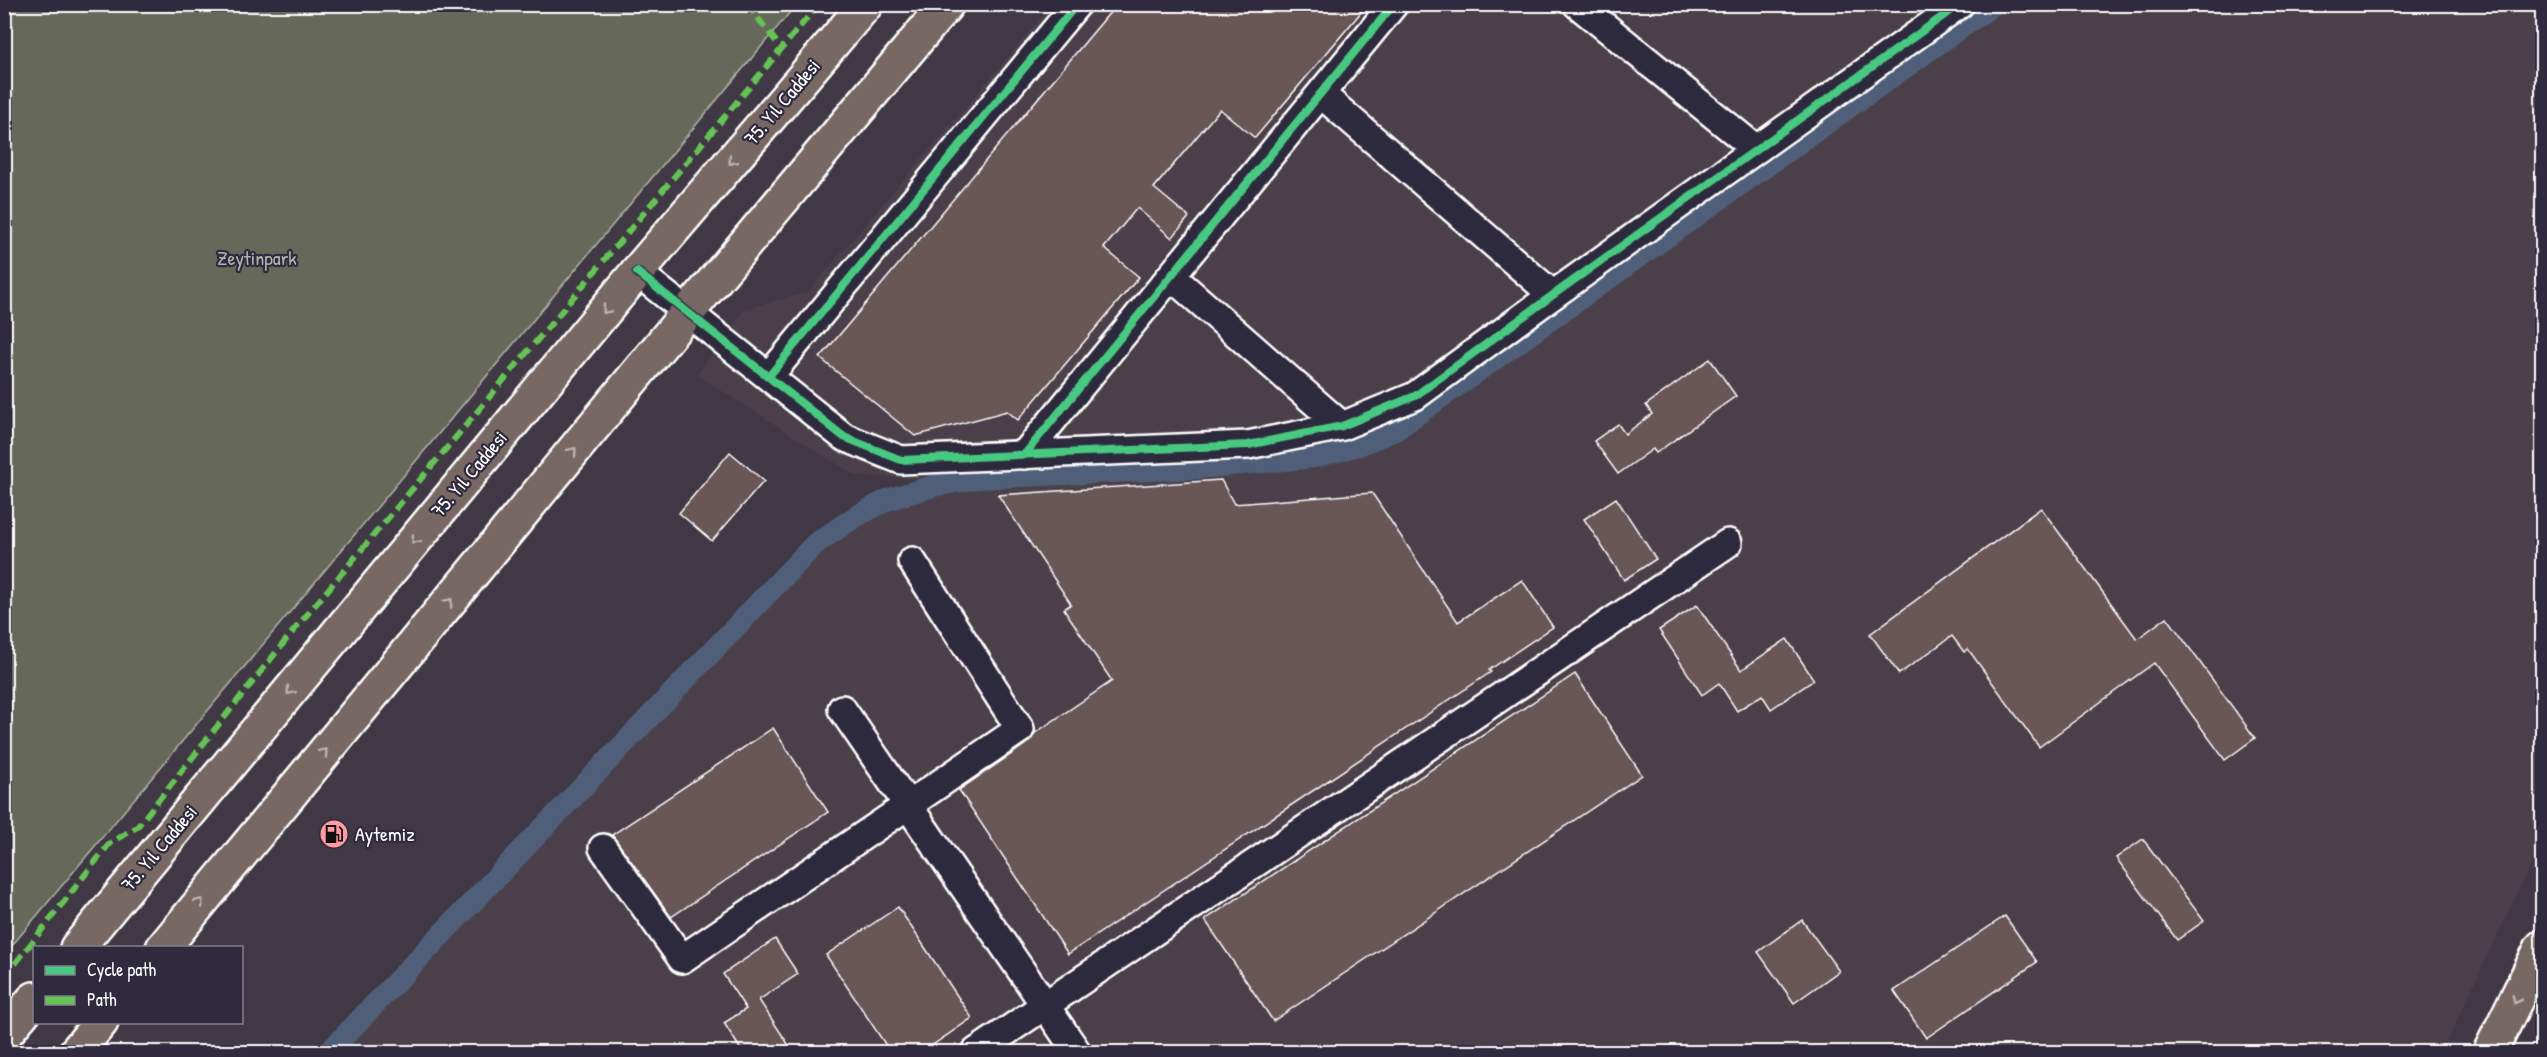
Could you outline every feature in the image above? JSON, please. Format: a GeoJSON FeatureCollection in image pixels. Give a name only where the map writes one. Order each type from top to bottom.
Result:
{"type":"FeatureCollection","features":[{"type":"Feature","properties":{"kind":"main road","name":"75. Yıl Caddesi"},"geometry":{"type":"LineString","coordinates":[[79,946],[637,272],[866,4]]}},
{"type":"Feature","properties":{"kind":"main road"},"geometry":{"type":"LineString","coordinates":[[165,946],[688,312],[947,4]]}},
{"type":"Feature","properties":{"kind":"main road"},"geometry":{"type":"LineString","coordinates":[[2490,1053],[2542,947]]}},
{"type":"Feature","properties":{"kind":"main road"},"geometry":{"type":"LineString","coordinates":[[4,1035],[33,1000]]}},
{"type":"Feature","properties":{"kind":"main road"},"geometry":{"type":"LineString","coordinates":[[76,1053],[100,1024]]}},
{"type":"Feature","properties":{"kind":"street"},"geometry":{"type":"LineString","coordinates":[[769,376],[1077,4]]}},
{"type":"Feature","properties":{"kind":"street"},"geometry":{"type":"LineString","coordinates":[[1024,455],[1394,4]]}},
{"type":"Feature","properties":{"kind":"street"},"geometry":{"type":"LineString","coordinates":[[1577,4],[1756,149]]}},
{"type":"Feature","properties":{"kind":"street"},"geometry":{"type":"LineString","coordinates":[[637,272],[844,437],[901,460],[1248,445],[1342,426],[1415,396],[1948,8]]}},
{"type":"Feature","properties":{"kind":"street"},"geometry":{"type":"LineString","coordinates":[[1321,94],[1553,294]]}},
{"type":"Feature","properties":{"kind":"street"},"geometry":{"type":"LineString","coordinates":[[1171,276],[1342,426]]}},
{"type":"Feature","properties":{"kind":"street"},"geometry":{"type":"LineString","coordinates":[[976,1053],[1728,543]]}},
{"type":"Feature","properties":{"kind":"street"},"geometry":{"type":"LineString","coordinates":[[603,848],[682,959],[1020,729],[912,561]]}},
{"type":"Feature","properties":{"kind":"street"},"geometry":{"type":"LineString","coordinates":[[842,709],[1077,1053]]}},
{"type":"Feature","properties":{"kind":"shaded area"},"geometry":{"type":"Polygon","coordinates":[[[1052,5],[2542,5],[2542,841],[2442,1052],[329,1052],[846,520],[927,480],[856,476],[697,375],[745,309],[808,292],[1052,5]]]}},
{"type":"Feature","properties":{"kind":"green space","name":"Zeytinpark"},"geometry":{"type":"Polygon","coordinates":[[[4,5],[796,5],[5,954],[4,5]]]}},
{"type":"Feature","properties":{"kind":"building"},"geometry":{"type":"Polygon","coordinates":[[[1117,4],[1368,4],[1255,138],[1220,109],[1154,188],[1189,217],[1172,238],[1137,208],[1104,248],[1139,277],[1018,420],[1007,411],[915,436],[820,358],[1117,4]]]}},
{"type":"Feature","properties":{"kind":"building"},"geometry":{"type":"Polygon","coordinates":[[[1710,359],[1736,396],[1656,453],[1653,449],[1618,474],[1594,441],[1618,424],[1625,434],[1652,414],[1646,405],[1710,359]]]}},
{"type":"Feature","properties":{"kind":"building"},"geometry":{"type":"Polygon","coordinates":[[[730,452],[764,481],[712,541],[679,513],[730,452]]]}},
{"type":"Feature","properties":{"kind":"building"},"geometry":{"type":"Polygon","coordinates":[[[1221,480],[1234,504],[1372,493],[1458,622],[1522,580],[1553,627],[1489,670],[1491,672],[1068,954],[959,790],[1029,742],[1035,733],[1112,681],[1064,609],[1071,604],[998,495],[1221,480]]]}},
{"type":"Feature","properties":{"kind":"building"},"geometry":{"type":"Polygon","coordinates":[[[1616,498],[1656,559],[1624,580],[1584,519],[1616,498]]]}},
{"type":"Feature","properties":{"kind":"building"},"geometry":{"type":"Polygon","coordinates":[[[2041,508],[2137,639],[2167,617],[2255,738],[2225,760],[2154,663],[2039,747],[1968,649],[1964,652],[1952,636],[1899,674],[1870,634],[2041,508]]]}},
{"type":"Feature","properties":{"kind":"building"},"geometry":{"type":"Polygon","coordinates":[[[1697,605],[1741,670],[1787,639],[1814,680],[1771,709],[1762,695],[1737,711],[1719,683],[1702,695],[1659,630],[1697,605]]]}},
{"type":"Feature","properties":{"kind":"building"},"geometry":{"type":"Polygon","coordinates":[[[1575,674],[1642,775],[1273,1021],[1205,920],[1575,674]]]}},
{"type":"Feature","properties":{"kind":"building"},"geometry":{"type":"Polygon","coordinates":[[[773,728],[828,812],[671,917],[612,835],[773,728]]]}},
{"type":"Feature","properties":{"kind":"building"},"geometry":{"type":"Polygon","coordinates":[[[2143,839],[2204,921],[2177,940],[2116,858],[2143,839]]]}},
{"type":"Feature","properties":{"kind":"building"},"geometry":{"type":"Polygon","coordinates":[[[898,907],[972,1018],[921,1053],[891,1053],[826,955],[898,907]]]}},
{"type":"Feature","properties":{"kind":"building"},"geometry":{"type":"Polygon","coordinates":[[[2005,916],[2037,962],[1926,1038],[1894,991],[2005,916]]]}},
{"type":"Feature","properties":{"kind":"building"},"geometry":{"type":"Polygon","coordinates":[[[1802,920],[1839,971],[1794,1003],[1758,952],[1802,920]]]}},
{"type":"Feature","properties":{"kind":"building"},"geometry":{"type":"Polygon","coordinates":[[[775,939],[798,974],[759,1000],[794,1053],[743,1053],[724,1023],[746,1009],[723,974],[775,939]]]}},
{"type":"Feature","properties":{"kind":"waterway"},"geometry":{"type":"LineString","coordinates":[[329,1052],[815,544],[855,517],[887,500],[933,486],[978,478],[1197,468],[1315,457],[1356,446],[1395,430],[1994,4]]}},
{"type":"Feature","properties":{"kind":"marked path"},"geometry":{"type":"LineString","coordinates":[[747,4],[781,48]]}},
{"type":"Feature","properties":{"kind":"marked path"},"geometry":{"type":"LineString","coordinates":[[4,978],[110,843],[137,827],[290,635],[819,4]]}},
{"type":"Feature","properties":{"kind":"cycle path"},"geometry":{"type":"LineString","coordinates":[[769,376],[1077,4]]}},
{"type":"Feature","properties":{"kind":"cycle path"},"geometry":{"type":"LineString","coordinates":[[1024,455],[1394,4]]}},
{"type":"Feature","properties":{"kind":"cycle path"},"geometry":{"type":"LineString","coordinates":[[637,272],[844,437],[901,460],[1248,445],[1342,426],[1415,396],[1960,4]]}},
{"type":"Feature","properties":{"kind":"place","name":"Aytemiz"},"geometry":{"type":"Point","coordinates":[334,834]}}]}
